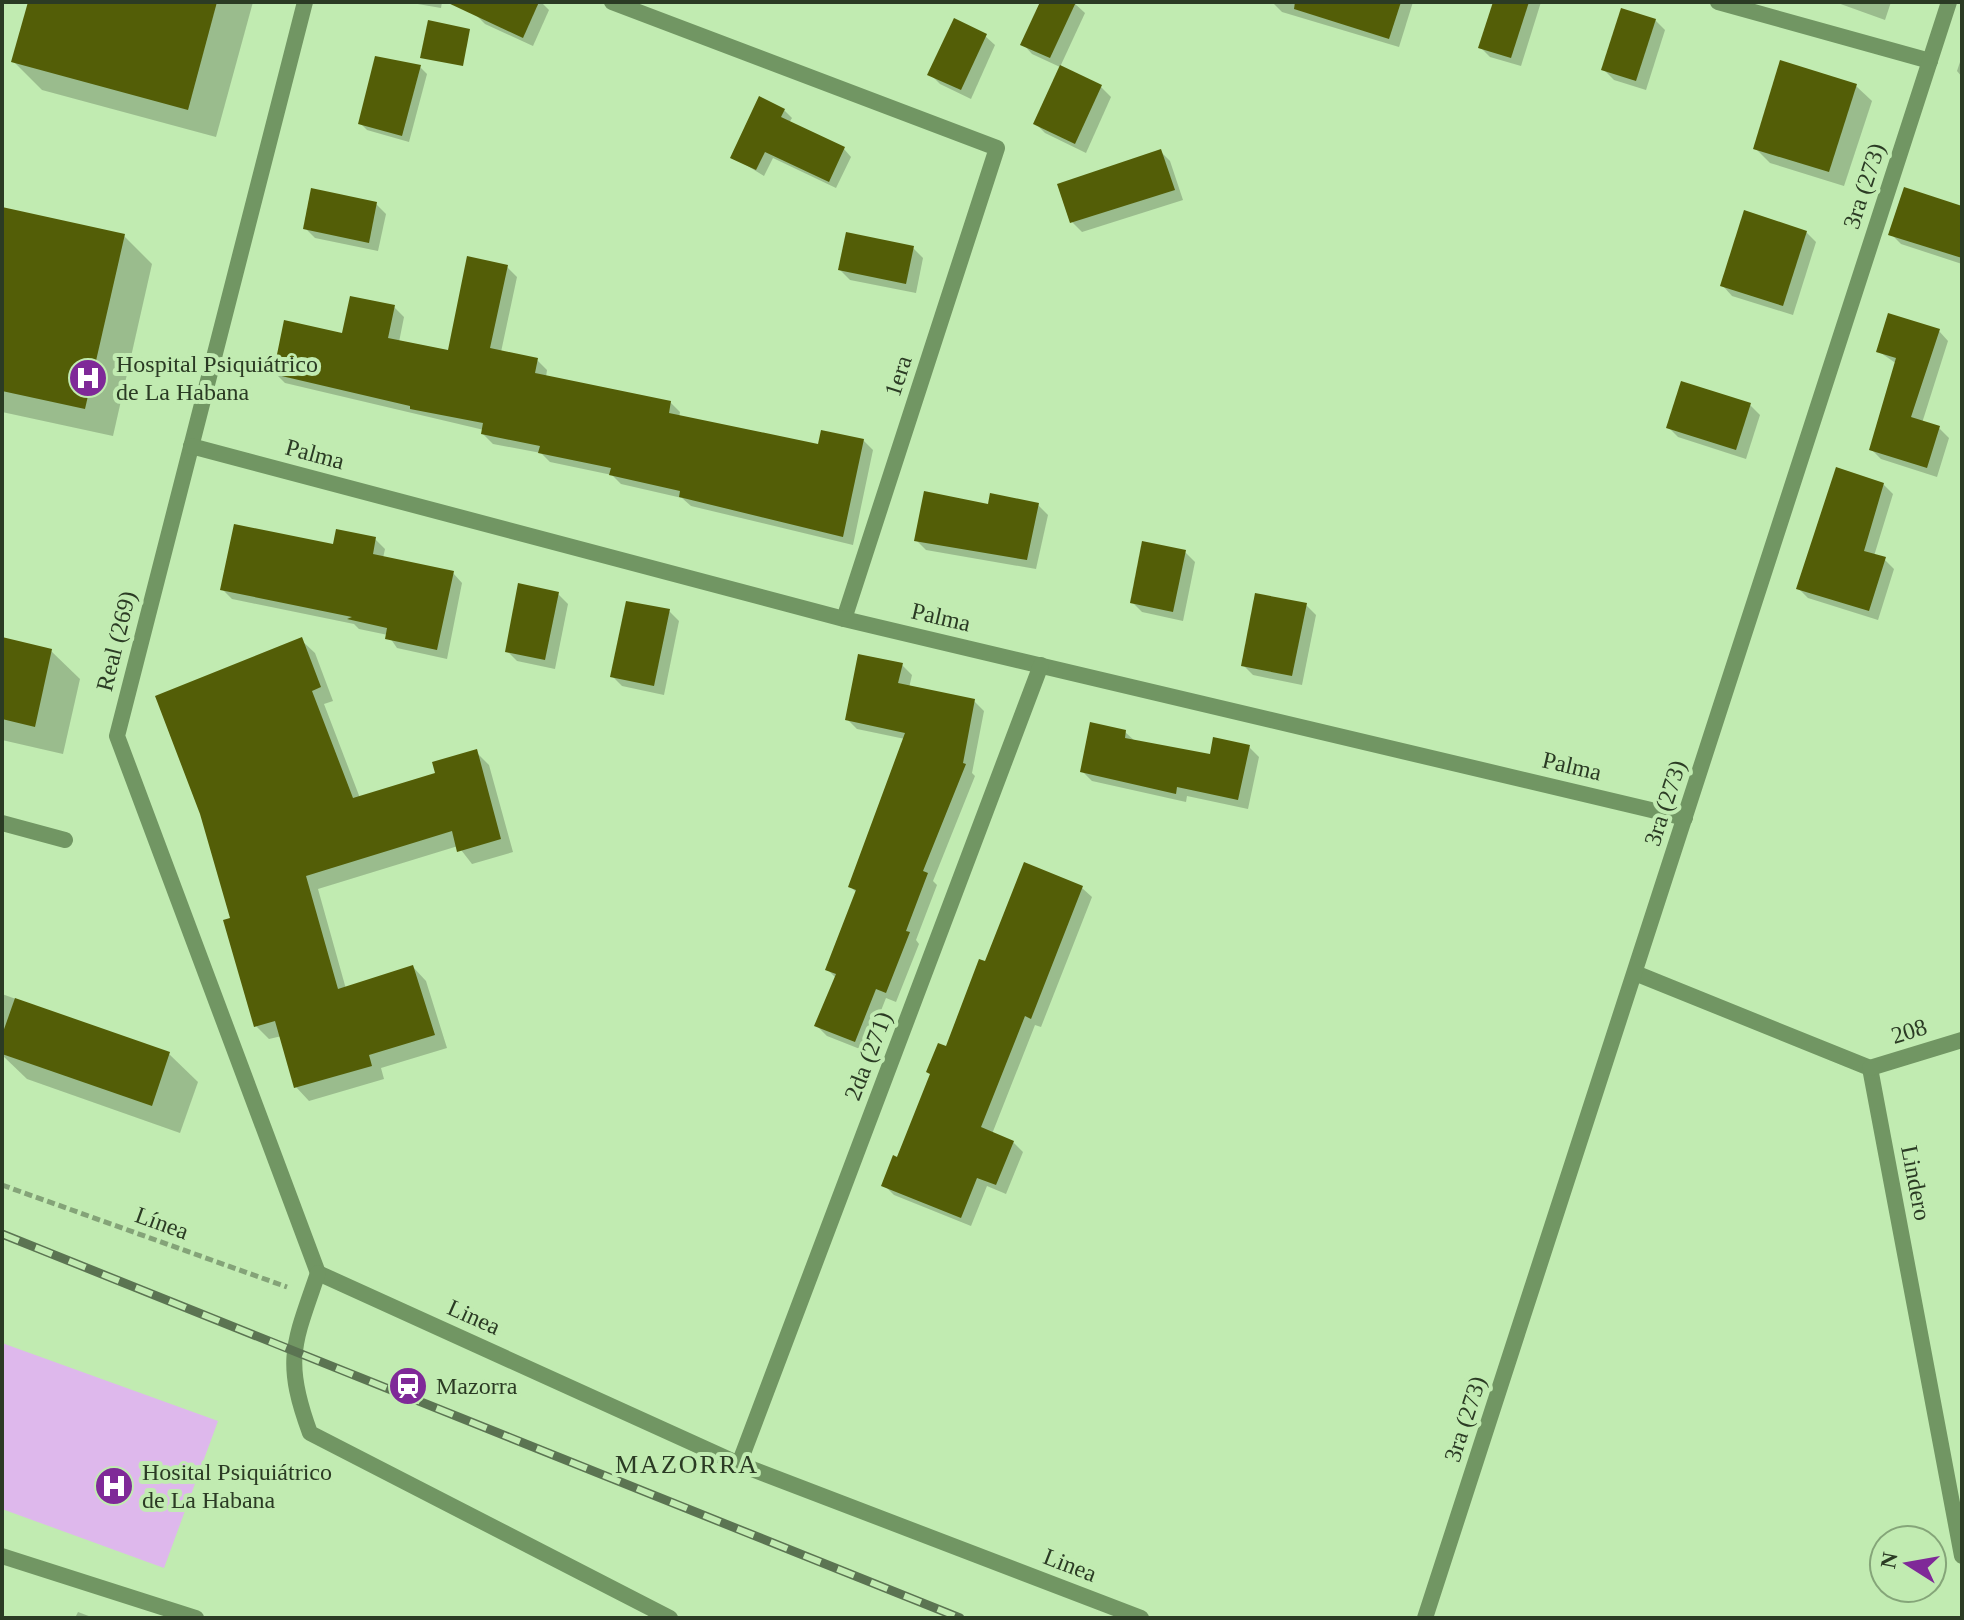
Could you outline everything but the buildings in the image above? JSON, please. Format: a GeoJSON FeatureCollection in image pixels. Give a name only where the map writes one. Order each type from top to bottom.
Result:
{"type":"FeatureCollection","features":[{"type":"Feature","properties":{"kind":"street","name":"Real (269)"},"geometry":{"type":"LineString","coordinates":[[305,2],[117,736],[318,1273]]}},
{"type":"Feature","properties":{"kind":"street","name":"1era"},"geometry":{"type":"LineString","coordinates":[[612,2],[997,148],[844,619]]}},
{"type":"Feature","properties":{"kind":"street"},"geometry":{"type":"LineString","coordinates":[[1718,2],[1930,61]]}},
{"type":"Feature","properties":{"kind":"street","name":"3ra (273)"},"geometry":{"type":"LineString","coordinates":[[1425,1618],[1949,2]]}},
{"type":"Feature","properties":{"kind":"street","name":"Palma"},"geometry":{"type":"LineString","coordinates":[[191,446],[844,619],[1685,818]]}},
{"type":"Feature","properties":{"kind":"street","name":"2da (271)"},"geometry":{"type":"LineString","coordinates":[[739,1464],[1041,665]]}},
{"type":"Feature","properties":{"kind":"street"},"geometry":{"type":"LineString","coordinates":[[2,823],[65,840]]}},
{"type":"Feature","properties":{"kind":"street"},"geometry":{"type":"LineString","coordinates":[[1635,973],[1870,1068]]}},
{"type":"Feature","properties":{"kind":"street","name":"208"},"geometry":{"type":"LineString","coordinates":[[1870,1068],[1962,1040]]}},
{"type":"Feature","properties":{"kind":"street","name":"Lindero"},"geometry":{"type":"LineString","coordinates":[[1870,1068],[1962,1556]]}},
{"type":"Feature","properties":{"kind":"street"},"geometry":{"type":"LineString","coordinates":[[318,1273],[292,1349],[295,1392],[310,1433],[670,1618]]}},
{"type":"Feature","properties":{"kind":"street","name":"Linea"},"geometry":{"type":"LineString","coordinates":[[318,1273],[739,1464],[1141,1618]]}},
{"type":"Feature","properties":{"kind":"street"},"geometry":{"type":"LineString","coordinates":[[2,1556],[196,1618]]}},
{"type":"Feature","properties":{"kind":"path","name":"Línea"},"geometry":{"type":"LineString","coordinates":[[2,1185],[310,1295]]}},
{"type":"Feature","properties":{"kind":"shaded area"},"geometry":{"type":"Polygon","coordinates":[[[2,1343],[218,1421],[164,1568],[2,1509],[2,1343]]]}},
{"type":"Feature","properties":{"kind":"railway"},"geometry":{"type":"LineString","coordinates":[[2,1234],[960,1618]]}},
{"type":"Feature","properties":{"kind":"place","name":"Hospital Psiquiátrico de La Habana"},"geometry":{"type":"Point","coordinates":[88,378]}},
{"type":"Feature","properties":{"kind":"place","name":"Mazorra"},"geometry":{"type":"Point","coordinates":[408,1386]}},
{"type":"Feature","properties":{"kind":"place","name":"Hosital Psiquiátrico de La Habana"},"geometry":{"type":"Point","coordinates":[114,1486]}},
{"type":"Feature","properties":{"kind":"district","name":"MAZORRA"},"geometry":{"type":"Point","coordinates":[687,1464]}}]}
